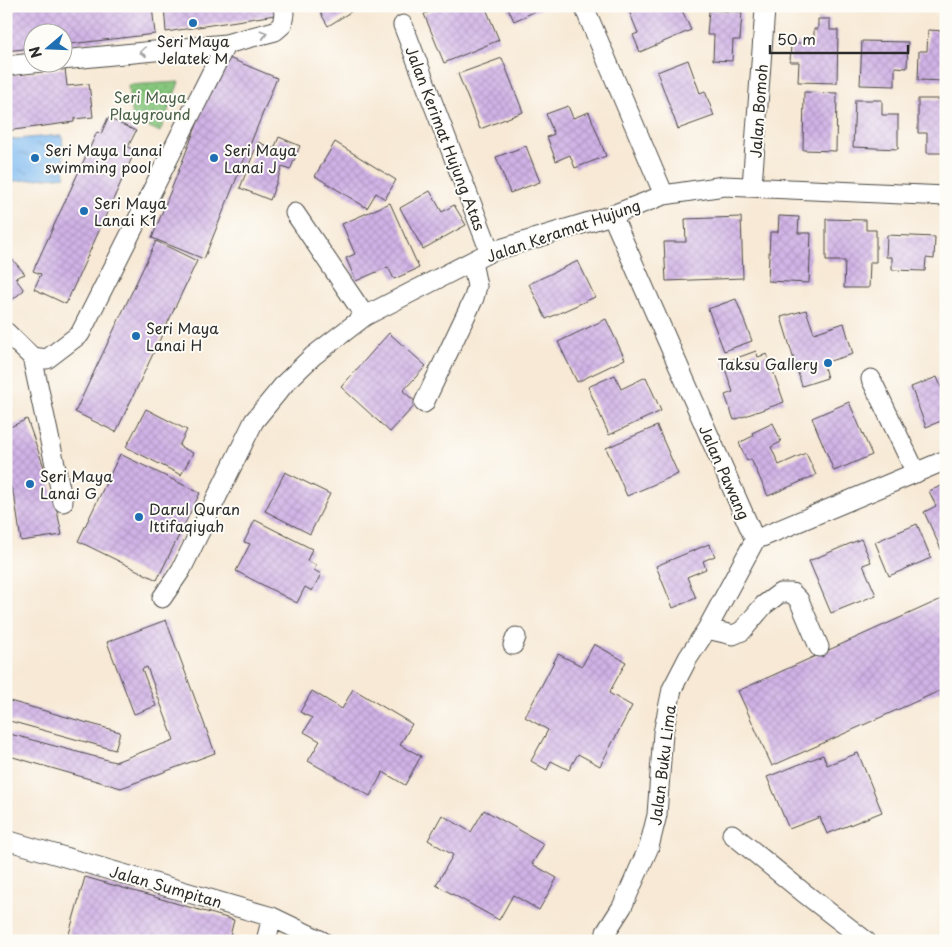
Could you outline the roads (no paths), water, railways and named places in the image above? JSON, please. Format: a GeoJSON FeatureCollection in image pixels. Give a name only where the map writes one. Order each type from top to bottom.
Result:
{"type":"FeatureCollection","features":[{"type":"Feature","properties":{"kind":"street"},"geometry":{"type":"LineString","coordinates":[[72,59],[226,44],[275,31],[282,25],[283,6]]}},
{"type":"Feature","properties":{"kind":"street","name":"Jalan Bomoh"},"geometry":{"type":"LineString","coordinates":[[752,186],[765,8],[768,6]]}},
{"type":"Feature","properties":{"kind":"street"},"geometry":{"type":"LineString","coordinates":[[585,9],[664,195]]}},
{"type":"Feature","properties":{"kind":"street","name":"Jalan Kerimat Hujung Atas"},"geometry":{"type":"LineString","coordinates":[[403,25],[490,252]]}},
{"type":"Feature","properties":{"kind":"street"},"geometry":{"type":"LineString","coordinates":[[32,357],[47,359],[80,334],[226,44]]}},
{"type":"Feature","properties":{"kind":"street"},"geometry":{"type":"LineString","coordinates":[[6,66],[22,64]]}},
{"type":"Feature","properties":{"kind":"street","name":"Jalan Keramat Hujung"},"geometry":{"type":"LineString","coordinates":[[162,598],[181,570],[254,421],[286,382],[313,356],[365,316],[490,252],[612,215],[664,195],[724,186],[752,186],[946,196]]}},
{"type":"Feature","properties":{"kind":"street"},"geometry":{"type":"LineString","coordinates":[[295,213],[365,316]]}},
{"type":"Feature","properties":{"kind":"street","name":"Jalan Pawang"},"geometry":{"type":"LineString","coordinates":[[612,215],[755,540]]}},
{"type":"Feature","properties":{"kind":"street"},"geometry":{"type":"LineString","coordinates":[[424,403],[474,298],[477,286],[472,262]]}},
{"type":"Feature","properties":{"kind":"street"},"geometry":{"type":"LineString","coordinates":[[6,332],[32,357],[63,502]]}},
{"type":"Feature","properties":{"kind":"street"},"geometry":{"type":"LineString","coordinates":[[871,380],[916,473]]}},
{"type":"Feature","properties":{"kind":"street"},"geometry":{"type":"LineString","coordinates":[[755,540],[946,460]]}},
{"type":"Feature","properties":{"kind":"street","name":"Jalan Buku Lima"},"geometry":{"type":"LineString","coordinates":[[605,941],[606,932],[622,907],[649,847],[658,815],[663,733],[672,689],[755,540]]}},
{"type":"Feature","properties":{"kind":"street"},"geometry":{"type":"LineString","coordinates":[[707,629],[733,635],[742,631],[764,605],[780,593],[792,593],[799,600],[819,647]]}},
{"type":"Feature","properties":{"kind":"street"},"geometry":{"type":"LineString","coordinates":[[732,834],[866,941]]}},
{"type":"Feature","properties":{"kind":"street","name":"Jalan Sumpitan"},"geometry":{"type":"LineString","coordinates":[[6,840],[272,917],[322,941]]}},
{"type":"Feature","properties":{"kind":"street"},"geometry":{"type":"LineString","coordinates":[[266,941],[272,917]]}},
{"type":"Feature","properties":{"kind":"water","name":"Seri Maya Lanai swimming pool"},"geometry":{"type":"Polygon","coordinates":[[[62,135],[65,176],[6,182],[6,140],[62,135]]]}},
{"type":"Feature","properties":{"kind":"place","name":"Seri Maya Jelatek M"},"geometry":{"type":"Point","coordinates":[193,23]}},
{"type":"Feature","properties":{"kind":"place","name":"Seri Maya Lanai swimming pool"},"geometry":{"type":"Point","coordinates":[35,158]}},
{"type":"Feature","properties":{"kind":"place","name":"Seri Maya Lanai J"},"geometry":{"type":"Point","coordinates":[214,158]}},
{"type":"Feature","properties":{"kind":"place","name":"Seri Maya Lanai K1"},"geometry":{"type":"Point","coordinates":[84,211]}},
{"type":"Feature","properties":{"kind":"place","name":"Seri Maya Lanai H"},"geometry":{"type":"Point","coordinates":[136,336]}},
{"type":"Feature","properties":{"kind":"place","name":"Taksu Gallery"},"geometry":{"type":"Point","coordinates":[828,363]}},
{"type":"Feature","properties":{"kind":"place","name":"Seri Maya Lanai G"},"geometry":{"type":"Point","coordinates":[30,484]}},
{"type":"Feature","properties":{"kind":"place","name":"Darul Quran Ittifaqiyah"},"geometry":{"type":"Point","coordinates":[139,517]}},
{"type":"Feature","properties":{"kind":"park label","name":"Seri Maya Playground"},"geometry":{"type":"Point","coordinates":[150,104]}}]}
